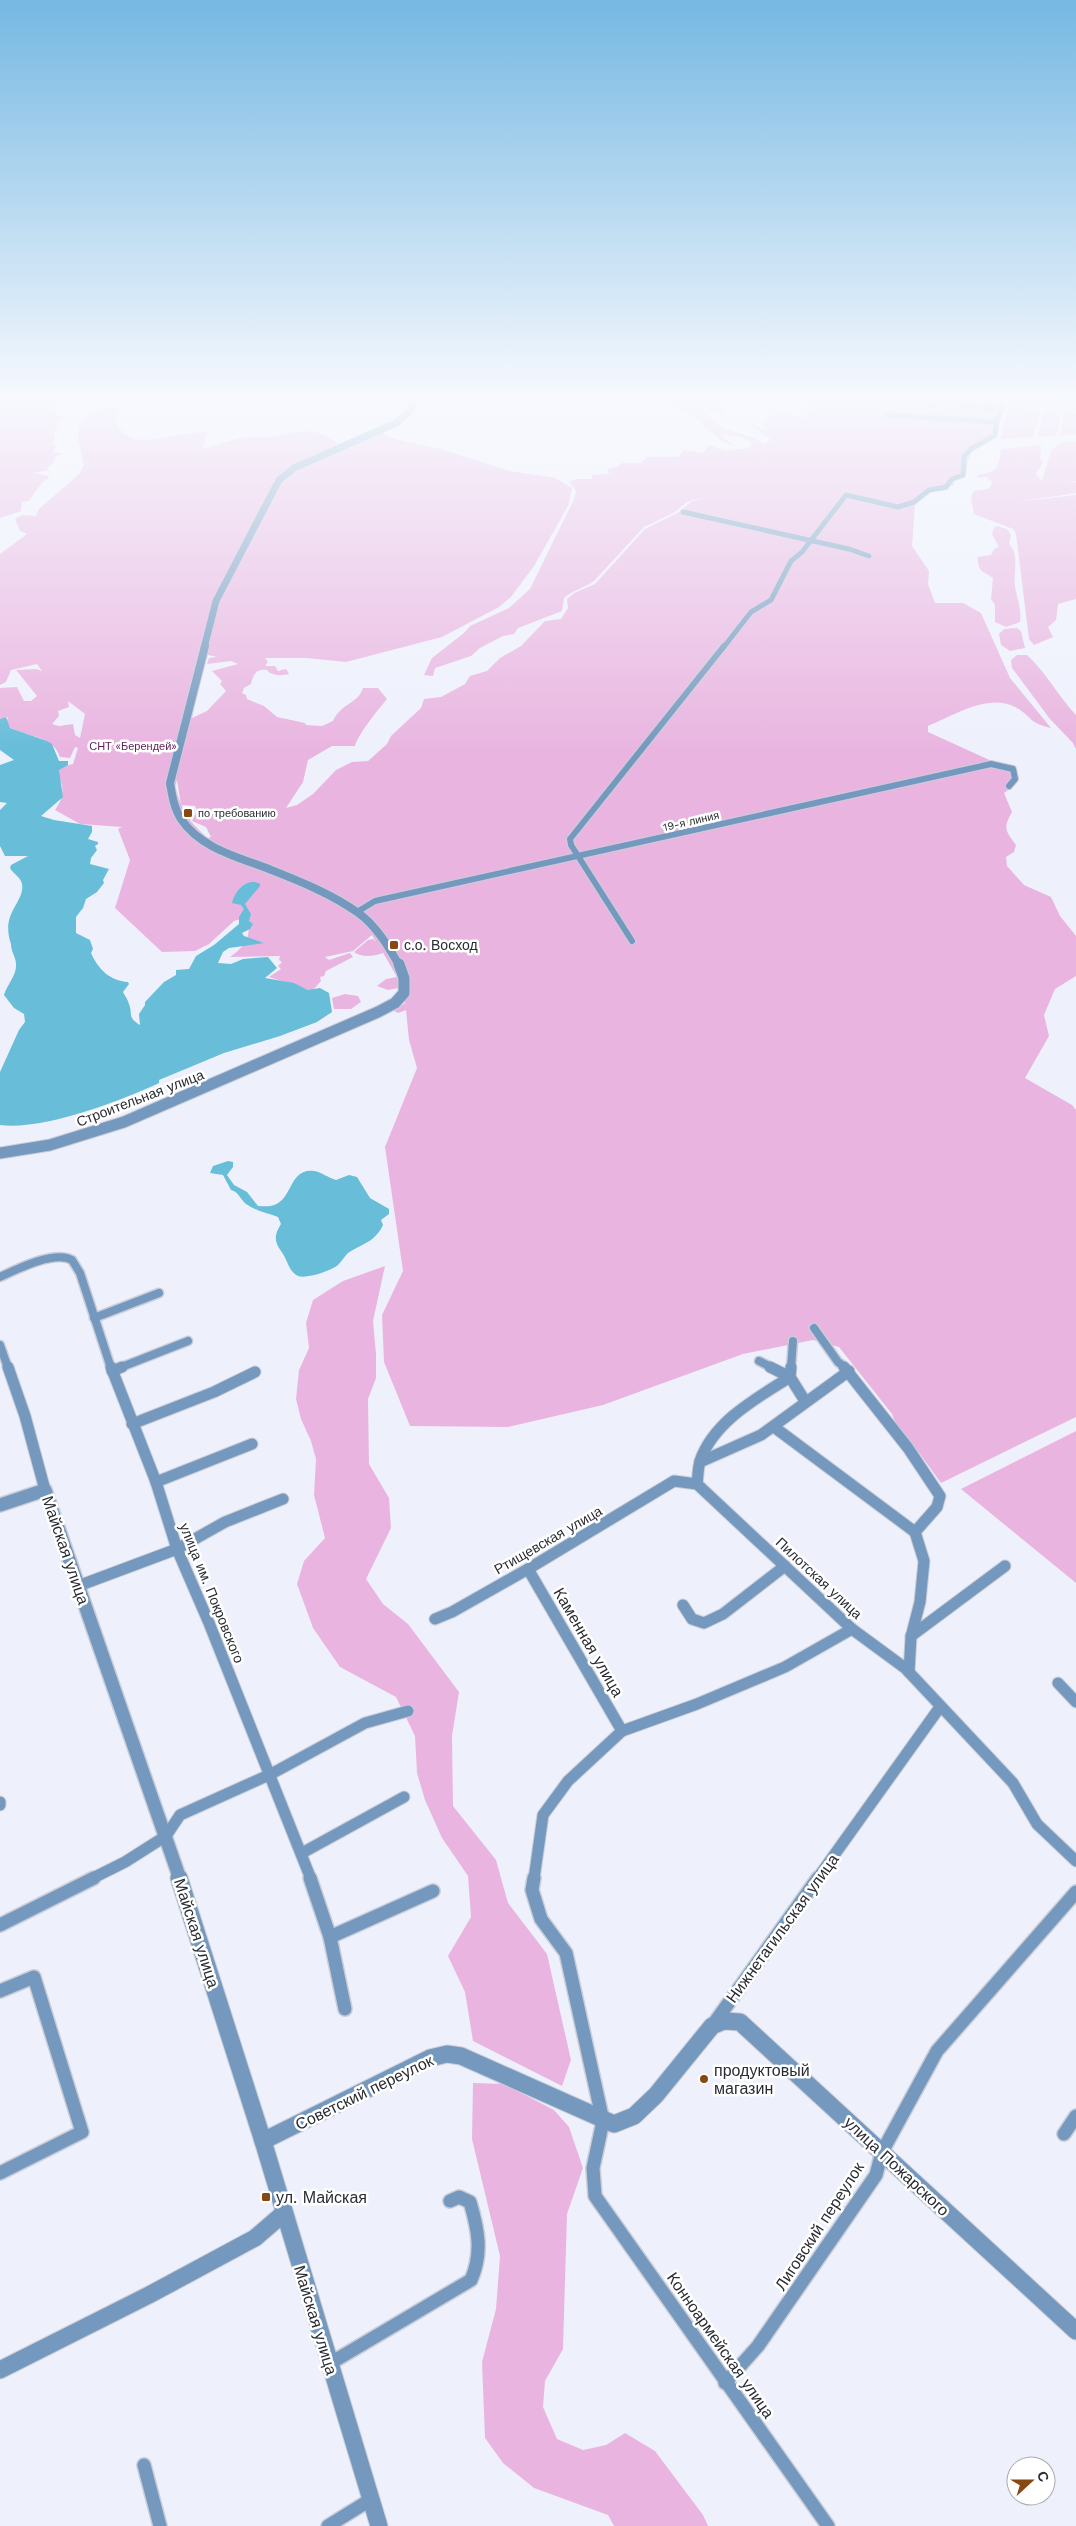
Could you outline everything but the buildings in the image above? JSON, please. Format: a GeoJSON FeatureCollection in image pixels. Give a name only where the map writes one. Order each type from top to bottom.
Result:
{"type":"FeatureCollection","features":[{"type":"Feature","properties":{"kind":"street"},"geometry":{"type":"LineString","coordinates":[[261,515],[216,601],[170,783],[171,798],[175,810],[197,838],[224,853],[319,890],[357,912]]}},
{"type":"Feature","properties":{"kind":"street"},"geometry":{"type":"LineString","coordinates":[[696,515],[810,540],[869,556]]}},
{"type":"Feature","properties":{"kind":"street"},"geometry":{"type":"LineString","coordinates":[[632,941],[571,845],[570,839],[751,612],[771,600],[791,562],[830,515]]}},
{"type":"Feature","properties":{"kind":"street","name":"19-я линия"},"geometry":{"type":"LineString","coordinates":[[357,912],[375,901],[991,764],[1013,769],[1015,779],[1009,786]]}},
{"type":"Feature","properties":{"kind":"street","name":"Строительная улица"},"geometry":{"type":"LineString","coordinates":[[0,1153],[38,1147],[114,1125],[395,1003],[404,993],[405,977],[380,933],[357,912]]}},
{"type":"Feature","properties":{"kind":"street","name":"улица им. Покровского"},"geometry":{"type":"LineString","coordinates":[[0,1277],[43,1262],[68,1258],[74,1262],[80,1273],[112,1371],[156,1482],[177,1549],[272,1773],[302,1853],[330,1937],[345,2009]]}},
{"type":"Feature","properties":{"kind":"street"},"geometry":{"type":"LineString","coordinates":[[94,1318],[159,1293]]}},
{"type":"Feature","properties":{"kind":"street"},"geometry":{"type":"LineString","coordinates":[[814,1328],[838,1362],[849,1371],[875,1408],[936,1486],[940,1496],[937,1507],[915,1532]]}},
{"type":"Feature","properties":{"kind":"street"},"geometry":{"type":"LineString","coordinates":[[112,1371],[188,1341]]}},
{"type":"Feature","properties":{"kind":"street"},"geometry":{"type":"LineString","coordinates":[[790,1377],[793,1341]]}},
{"type":"Feature","properties":{"kind":"street","name":"Майская улица"},"geometry":{"type":"LineString","coordinates":[[0,1345],[25,1416],[45,1490],[166,1836],[263,2141],[379,2526]]}},
{"type":"Feature","properties":{"kind":"street"},"geometry":{"type":"LineString","coordinates":[[759,1361],[790,1377],[805,1401]]}},
{"type":"Feature","properties":{"kind":"street"},"geometry":{"type":"LineString","coordinates":[[700,1462],[727,1452],[774,1427],[805,1401],[849,1371]]}},
{"type":"Feature","properties":{"kind":"street"},"geometry":{"type":"LineString","coordinates":[[132,1424],[214,1392],[255,1372]]}},
{"type":"Feature","properties":{"kind":"street"},"geometry":{"type":"LineString","coordinates":[[697,1484],[700,1462],[714,1435],[739,1410],[790,1377]]}},
{"type":"Feature","properties":{"kind":"street"},"geometry":{"type":"LineString","coordinates":[[774,1427],[915,1532],[924,1561],[920,1602],[911,1637],[909,1672]]}},
{"type":"Feature","properties":{"kind":"street"},"geometry":{"type":"LineString","coordinates":[[156,1482],[252,1444]]}},
{"type":"Feature","properties":{"kind":"street","name":"Ртищевская улица"},"geometry":{"type":"LineString","coordinates":[[435,1619],[452,1612],[528,1569],[674,1481],[697,1484]]}},
{"type":"Feature","properties":{"kind":"street","name":"Пилотская улица"},"geometry":{"type":"LineString","coordinates":[[697,1484],[852,1629],[909,1672],[940,1707],[1014,1782],[1037,1824],[1076,1861]]}},
{"type":"Feature","properties":{"kind":"street"},"geometry":{"type":"LineString","coordinates":[[0,1505],[45,1490]]}},
{"type":"Feature","properties":{"kind":"street"},"geometry":{"type":"LineString","coordinates":[[78,1586],[177,1549],[225,1522],[284,1499]]}},
{"type":"Feature","properties":{"kind":"street"},"geometry":{"type":"LineString","coordinates":[[683,1604],[692,1619],[704,1623],[723,1614],[785,1566]]}},
{"type":"Feature","properties":{"kind":"street"},"geometry":{"type":"LineString","coordinates":[[911,1637],[1005,1566]]}},
{"type":"Feature","properties":{"kind":"street","name":"Каменная улица"},"geometry":{"type":"LineString","coordinates":[[528,1569],[622,1731]]}},
{"type":"Feature","properties":{"kind":"street"},"geometry":{"type":"LineString","coordinates":[[591,2181],[602,2140],[603,2120],[566,1953],[541,1919],[532,1890],[543,1815],[568,1780],[622,1731],[697,1704],[785,1668],[852,1629]]}},
{"type":"Feature","properties":{"kind":"street"},"geometry":{"type":"LineString","coordinates":[[1058,1683],[1076,1702]]}},
{"type":"Feature","properties":{"kind":"street","name":"Нижнетагильская улица"},"geometry":{"type":"LineString","coordinates":[[603,2120],[614,2124],[634,2116],[656,2095],[712,2026],[940,1707]]}},
{"type":"Feature","properties":{"kind":"street"},"geometry":{"type":"LineString","coordinates":[[0,1925],[125,1862],[166,1836],[180,1816],[272,1773],[365,1723],[408,1711]]}},
{"type":"Feature","properties":{"kind":"street"},"geometry":{"type":"LineString","coordinates":[[302,1853],[404,1797]]}},
{"type":"Feature","properties":{"kind":"street"},"geometry":{"type":"LineString","coordinates":[[330,1937],[433,1891]]}},
{"type":"Feature","properties":{"kind":"street","name":"Лиговский переулок"},"geometry":{"type":"LineString","coordinates":[[725,2383],[758,2346],[782,2313],[876,2175],[882,2152],[937,2051],[1076,1892]]}},
{"type":"Feature","properties":{"kind":"street"},"geometry":{"type":"LineString","coordinates":[[0,1991],[34,1977],[82,2132],[0,2173]]}},
{"type":"Feature","properties":{"kind":"street","name":"улица Пожарского"},"geometry":{"type":"LineString","coordinates":[[712,2026],[724,2021],[740,2022],[1076,2331]]}},
{"type":"Feature","properties":{"kind":"street","name":"Советский переулок"},"geometry":{"type":"LineString","coordinates":[[263,2141],[386,2078],[430,2058],[447,2054],[461,2056],[603,2120]]}},
{"type":"Feature","properties":{"kind":"street"},"geometry":{"type":"LineString","coordinates":[[1064,2134],[1076,2116]]}},
{"type":"Feature","properties":{"kind":"street","name":"Конноармейская улица"},"geometry":{"type":"LineString","coordinates":[[591,2181],[595,2196],[725,2383],[828,2526]]}},
{"type":"Feature","properties":{"kind":"street"},"geometry":{"type":"LineString","coordinates":[[329,2364],[471,2280],[481,2252],[479,2232],[470,2202],[459,2197],[450,2201]]}},
{"type":"Feature","properties":{"kind":"street"},"geometry":{"type":"LineString","coordinates":[[0,2370],[149,2296],[254,2238],[284,2213]]}},
{"type":"Feature","properties":{"kind":"street"},"geometry":{"type":"LineString","coordinates":[[144,2465],[160,2526]]}},
{"type":"Feature","properties":{"kind":"street"},"geometry":{"type":"LineString","coordinates":[[328,2526],[370,2500]]}},
{"type":"Feature","properties":{"kind":"green space","name":"СНТ «Берендей»"},"geometry":{"type":"Polygon","coordinates":[[[22,515],[563,515],[534,566],[511,597],[499,607],[442,637],[346,662],[307,658],[265,658],[268,662],[265,666],[275,666],[278,671],[286,669],[289,674],[277,675],[267,670],[260,670],[256,673],[251,684],[244,688],[242,693],[246,695],[247,699],[264,706],[277,717],[305,723],[306,725],[322,726],[333,721],[340,710],[357,697],[363,688],[378,688],[387,699],[364,729],[355,746],[332,746],[308,760],[303,782],[286,808],[297,805],[313,794],[336,770],[352,762],[368,761],[421,708],[424,699],[441,697],[465,684],[470,676],[487,671],[500,658],[521,646],[545,621],[561,619],[568,608],[567,599],[574,593],[595,584],[645,529],[673,515],[914,515],[912,546],[929,571],[928,584],[935,603],[963,603],[981,613],[1010,678],[1051,728],[1034,722],[1015,707],[1005,703],[994,703],[982,704],[948,717],[928,726],[928,732],[996,763],[1014,768],[1019,778],[1015,785],[1004,793],[1012,812],[1006,829],[1016,845],[1014,852],[1006,857],[1007,866],[1024,885],[1051,897],[1060,916],[1076,936],[1076,976],[1055,989],[1044,1015],[1049,1036],[1025,1078],[1072,1105],[1076,1110],[1076,1417],[941,1483],[920,1454],[900,1434],[892,1414],[839,1347],[813,1340],[743,1354],[603,1405],[508,1427],[410,1426],[384,1362],[382,1315],[403,1271],[385,1147],[417,1068],[409,1040],[406,1010],[398,1013],[394,1011],[405,1003],[399,983],[398,988],[388,990],[377,986],[386,979],[397,977],[378,944],[383,953],[373,956],[364,956],[354,952],[368,940],[373,939],[376,942],[372,935],[353,951],[325,957],[329,960],[350,953],[353,957],[326,971],[324,976],[320,977],[321,981],[312,991],[269,977],[281,969],[278,966],[282,962],[279,960],[280,956],[230,957],[244,945],[249,930],[248,917],[234,921],[209,944],[195,951],[162,952],[115,908],[130,860],[118,829],[122,827],[80,824],[55,810],[62,796],[62,787],[57,773],[61,767],[73,764],[78,748],[75,747],[70,758],[60,757],[51,744],[6,725],[8,717],[0,719],[0,688],[17,687],[24,701],[31,701],[37,696],[16,670],[36,669],[42,671],[37,664],[11,670],[6,682],[0,685],[0,554],[27,534],[20,531],[15,519],[22,515]],[[208,655],[198,685],[192,718],[207,711],[226,691],[220,684],[222,681],[212,671],[238,664],[231,661],[207,664],[209,658],[217,657],[208,655]],[[68,701],[69,707],[58,711],[59,716],[52,724],[59,726],[73,724],[75,735],[80,738],[85,714],[68,701]],[[177,780],[175,786],[181,803],[177,780]],[[182,805],[195,826],[208,838],[211,837],[206,827],[192,821],[197,811],[195,806],[182,805]]]}},
{"type":"Feature","properties":{"kind":"green space"},"geometry":{"type":"Polygon","coordinates":[[[566,515],[669,515],[644,527],[594,581],[564,598],[562,611],[518,628],[514,634],[503,636],[480,648],[471,656],[435,668],[433,676],[424,675],[432,658],[470,626],[509,608],[530,589],[566,515]]]}},
{"type":"Feature","properties":{"kind":"green space"},"geometry":{"type":"Polygon","coordinates":[[[976,515],[1076,515],[1076,599],[1058,604],[1056,620],[1048,627],[1053,637],[1034,645],[1029,639],[1016,534],[1013,529],[976,515]]]}},
{"type":"Feature","properties":{"kind":"green space"},"geometry":{"type":"Polygon","coordinates":[[[997,526],[1007,529],[1011,535],[1009,544],[1015,559],[1015,587],[1020,613],[1020,622],[1006,627],[995,622],[995,605],[991,599],[993,578],[981,570],[977,557],[991,555],[994,549],[999,547],[992,534],[997,526]]]}},
{"type":"Feature","properties":{"kind":"green space"},"geometry":{"type":"Polygon","coordinates":[[[1017,628],[1021,631],[1025,648],[1010,651],[1001,645],[999,634],[1004,629],[1017,628]]]}},
{"type":"Feature","properties":{"kind":"green space"},"geometry":{"type":"Polygon","coordinates":[[[1017,655],[1027,655],[1034,662],[1076,715],[1076,749],[1073,743],[1050,719],[1012,668],[1011,660],[1017,655]]]}},
{"type":"Feature","properties":{"kind":"green space"},"geometry":{"type":"Polygon","coordinates":[[[345,994],[358,996],[361,1002],[351,1009],[334,1009],[332,998],[345,994]]]}},
{"type":"Feature","properties":{"kind":"green space"},"geometry":{"type":"Polygon","coordinates":[[[385,1266],[373,1321],[376,1378],[368,1399],[369,1464],[389,1498],[391,1528],[366,1579],[383,1604],[408,1624],[459,1692],[452,1736],[453,1806],[496,1860],[508,1903],[547,1954],[571,2060],[562,2086],[473,2041],[465,1992],[448,1956],[471,1917],[468,1876],[442,1838],[425,1800],[417,1773],[415,1736],[396,1697],[340,1667],[313,1628],[297,1584],[304,1561],[325,1538],[314,1495],[316,1459],[311,1441],[301,1419],[296,1399],[299,1370],[309,1348],[306,1323],[313,1300],[343,1281],[385,1266]]]}},
{"type":"Feature","properties":{"kind":"green space"},"geometry":{"type":"Polygon","coordinates":[[[1076,1431],[1076,1583],[961,1489],[1076,1431]]]}},
{"type":"Feature","properties":{"kind":"green space"},"geometry":{"type":"Polygon","coordinates":[[[473,2083],[504,2084],[554,2110],[569,2127],[583,2168],[567,2214],[563,2349],[545,2381],[543,2407],[557,2439],[583,2450],[606,2445],[625,2433],[655,2451],[703,2515],[708,2526],[614,2526],[608,2515],[534,2488],[503,2463],[485,2438],[482,2362],[496,2309],[500,2256],[472,2139],[473,2083]]]}},
{"type":"Feature","properties":{"kind":"water"},"geometry":{"type":"Polygon","coordinates":[[[6,717],[10,728],[47,741],[52,744],[59,761],[68,761],[68,765],[59,770],[63,797],[41,816],[92,826],[92,832],[88,839],[98,842],[98,844],[95,846],[97,850],[91,858],[90,864],[109,869],[103,880],[104,883],[97,892],[86,899],[83,908],[76,917],[76,933],[90,940],[93,949],[91,953],[105,973],[110,977],[128,982],[129,984],[123,992],[129,1002],[132,1018],[136,1022],[140,1025],[139,1014],[145,1002],[164,982],[176,975],[176,970],[189,969],[196,956],[214,945],[239,924],[239,917],[244,909],[241,905],[232,903],[239,889],[251,882],[260,884],[260,886],[245,904],[251,914],[249,921],[253,924],[250,929],[242,933],[244,936],[264,943],[229,948],[223,952],[218,963],[231,964],[243,959],[268,957],[277,968],[265,978],[294,983],[308,990],[320,988],[329,993],[332,1012],[317,1022],[280,1036],[224,1053],[103,1106],[37,1124],[0,1125],[0,1072],[19,1030],[25,1022],[24,1014],[14,1008],[4,995],[16,968],[16,961],[8,933],[8,924],[22,891],[19,877],[10,868],[11,865],[28,856],[5,856],[0,846],[0,810],[7,803],[0,802],[0,765],[14,760],[0,750],[0,719],[6,717]]]}},
{"type":"Feature","properties":{"kind":"water"},"geometry":{"type":"Polygon","coordinates":[[[228,1161],[233,1162],[233,1167],[227,1175],[234,1185],[247,1192],[258,1206],[271,1206],[280,1202],[300,1174],[306,1171],[314,1171],[336,1180],[349,1175],[357,1177],[370,1198],[389,1209],[389,1214],[381,1220],[383,1225],[376,1236],[348,1253],[335,1267],[312,1275],[298,1276],[290,1268],[277,1244],[276,1235],[281,1224],[278,1217],[246,1204],[238,1194],[231,1190],[223,1175],[210,1173],[213,1166],[228,1161]]]}},
{"type":"Feature","properties":{"kind":"place","name":"по требованию"},"geometry":{"type":"Point","coordinates":[188,813]}},
{"type":"Feature","properties":{"kind":"place","name":"с.о. Восход"},"geometry":{"type":"Point","coordinates":[394,945]}},
{"type":"Feature","properties":{"kind":"place","name":"продуктовый магазин"},"geometry":{"type":"Point","coordinates":[704,2079]}},
{"type":"Feature","properties":{"kind":"place","name":"ул. Майская"},"geometry":{"type":"Point","coordinates":[266,2197]}}]}
